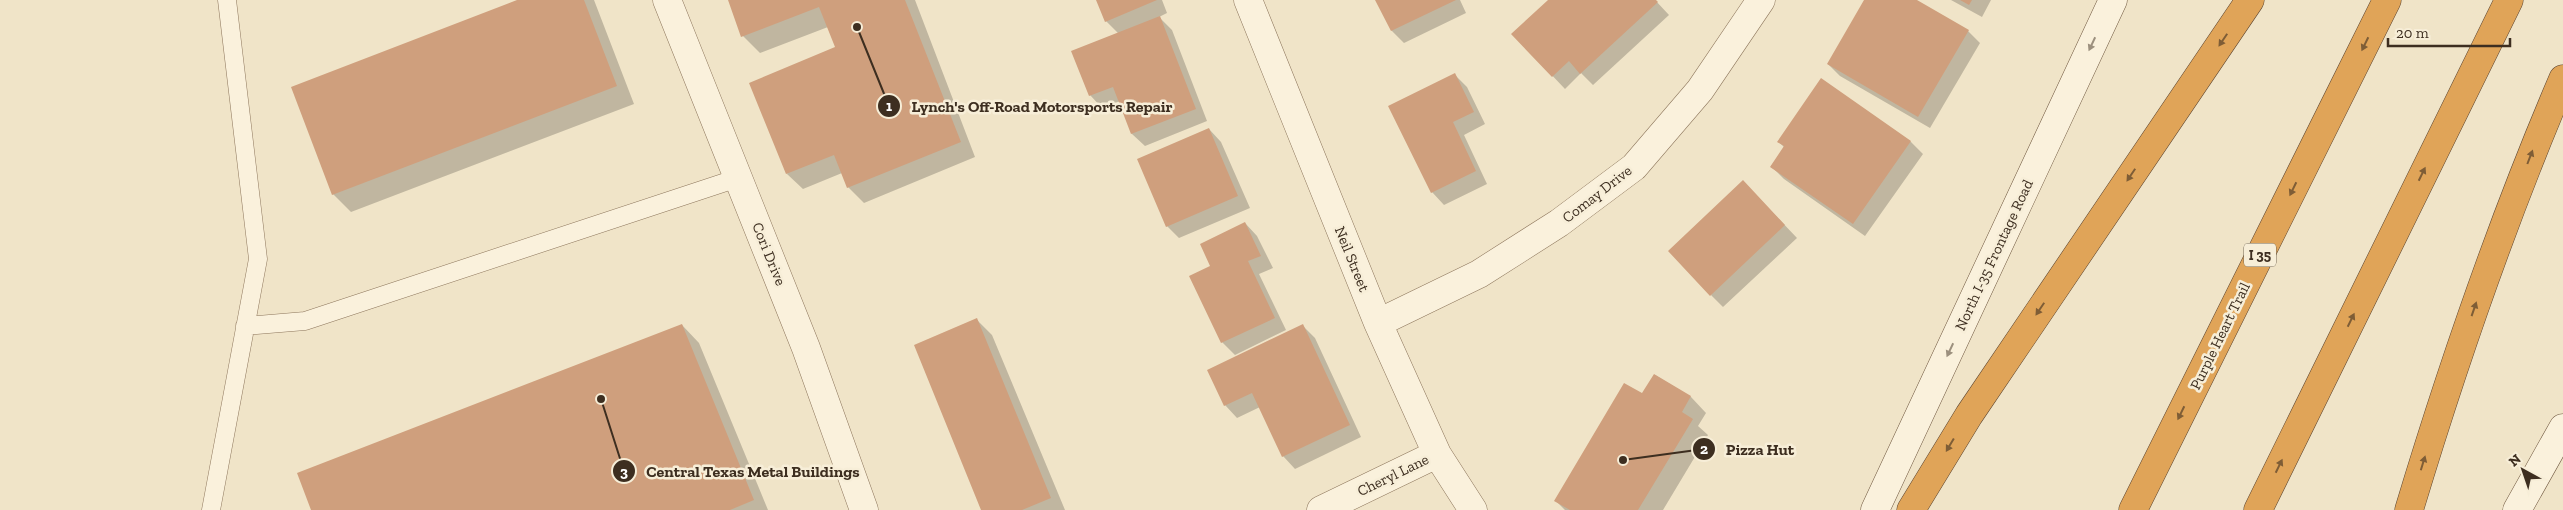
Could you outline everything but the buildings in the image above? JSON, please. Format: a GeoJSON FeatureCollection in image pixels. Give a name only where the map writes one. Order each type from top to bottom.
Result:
{"type":"FeatureCollection","features":[{"type":"Feature","properties":{"kind":"highway"},"geometry":{"type":"LineString","coordinates":[[1911,510],[1969,415],[2250,0]]}},
{"type":"Feature","properties":{"kind":"highway","name":"Purple Heart Trail"},"geometry":{"type":"LineString","coordinates":[[2133,510],[2387,0]]}},
{"type":"Feature","properties":{"kind":"highway"},"geometry":{"type":"LineString","coordinates":[[2258,510],[2509,0]]}},
{"type":"Feature","properties":{"kind":"highway"},"geometry":{"type":"LineString","coordinates":[[2408,510],[2437,417],[2486,273],[2534,146],[2563,78]]}},
{"type":"Feature","properties":{"kind":"street","name":"Cori Drive"},"geometry":{"type":"LineString","coordinates":[[667,0],[806,348],[864,510]]}},
{"type":"Feature","properties":{"kind":"street","name":"Neil Street"},"geometry":{"type":"LineString","coordinates":[[1248,0],[1378,323],[1437,454],[1473,510]]}},
{"type":"Feature","properties":{"kind":"street","name":"Comay Drive"},"geometry":{"type":"LineString","coordinates":[[1378,323],[1479,274],[1559,223],[1634,167],[1700,90],[1761,0]]}},
{"type":"Feature","properties":{"kind":"street","name":"North I-35 Frontage Road"},"geometry":{"type":"LineString","coordinates":[[1875,510],[2113,0]]}},
{"type":"Feature","properties":{"kind":"street"},"geometry":{"type":"LineString","coordinates":[[2517,510],[2563,428]]}},
{"type":"Feature","properties":{"kind":"street","name":"Cheryl Lane"},"geometry":{"type":"LineString","coordinates":[[1321,510],[1437,454]]}},
{"type":"Feature","properties":{"kind":"lane"},"geometry":{"type":"LineString","coordinates":[[211,510],[258,259],[227,0]]}},
{"type":"Feature","properties":{"kind":"lane"},"geometry":{"type":"LineString","coordinates":[[245,326],[305,321],[738,178]]}},
{"type":"Feature","properties":{"kind":"place","name":"Lynch's Off-Road Motorsports Repair"},"geometry":{"type":"Point","coordinates":[857,27]}},
{"type":"Feature","properties":{"kind":"place","name":"Central Texas Metal Buildings"},"geometry":{"type":"Point","coordinates":[601,399]}},
{"type":"Feature","properties":{"kind":"place","name":"Pizza Hut"},"geometry":{"type":"Point","coordinates":[1623,460]}}]}
